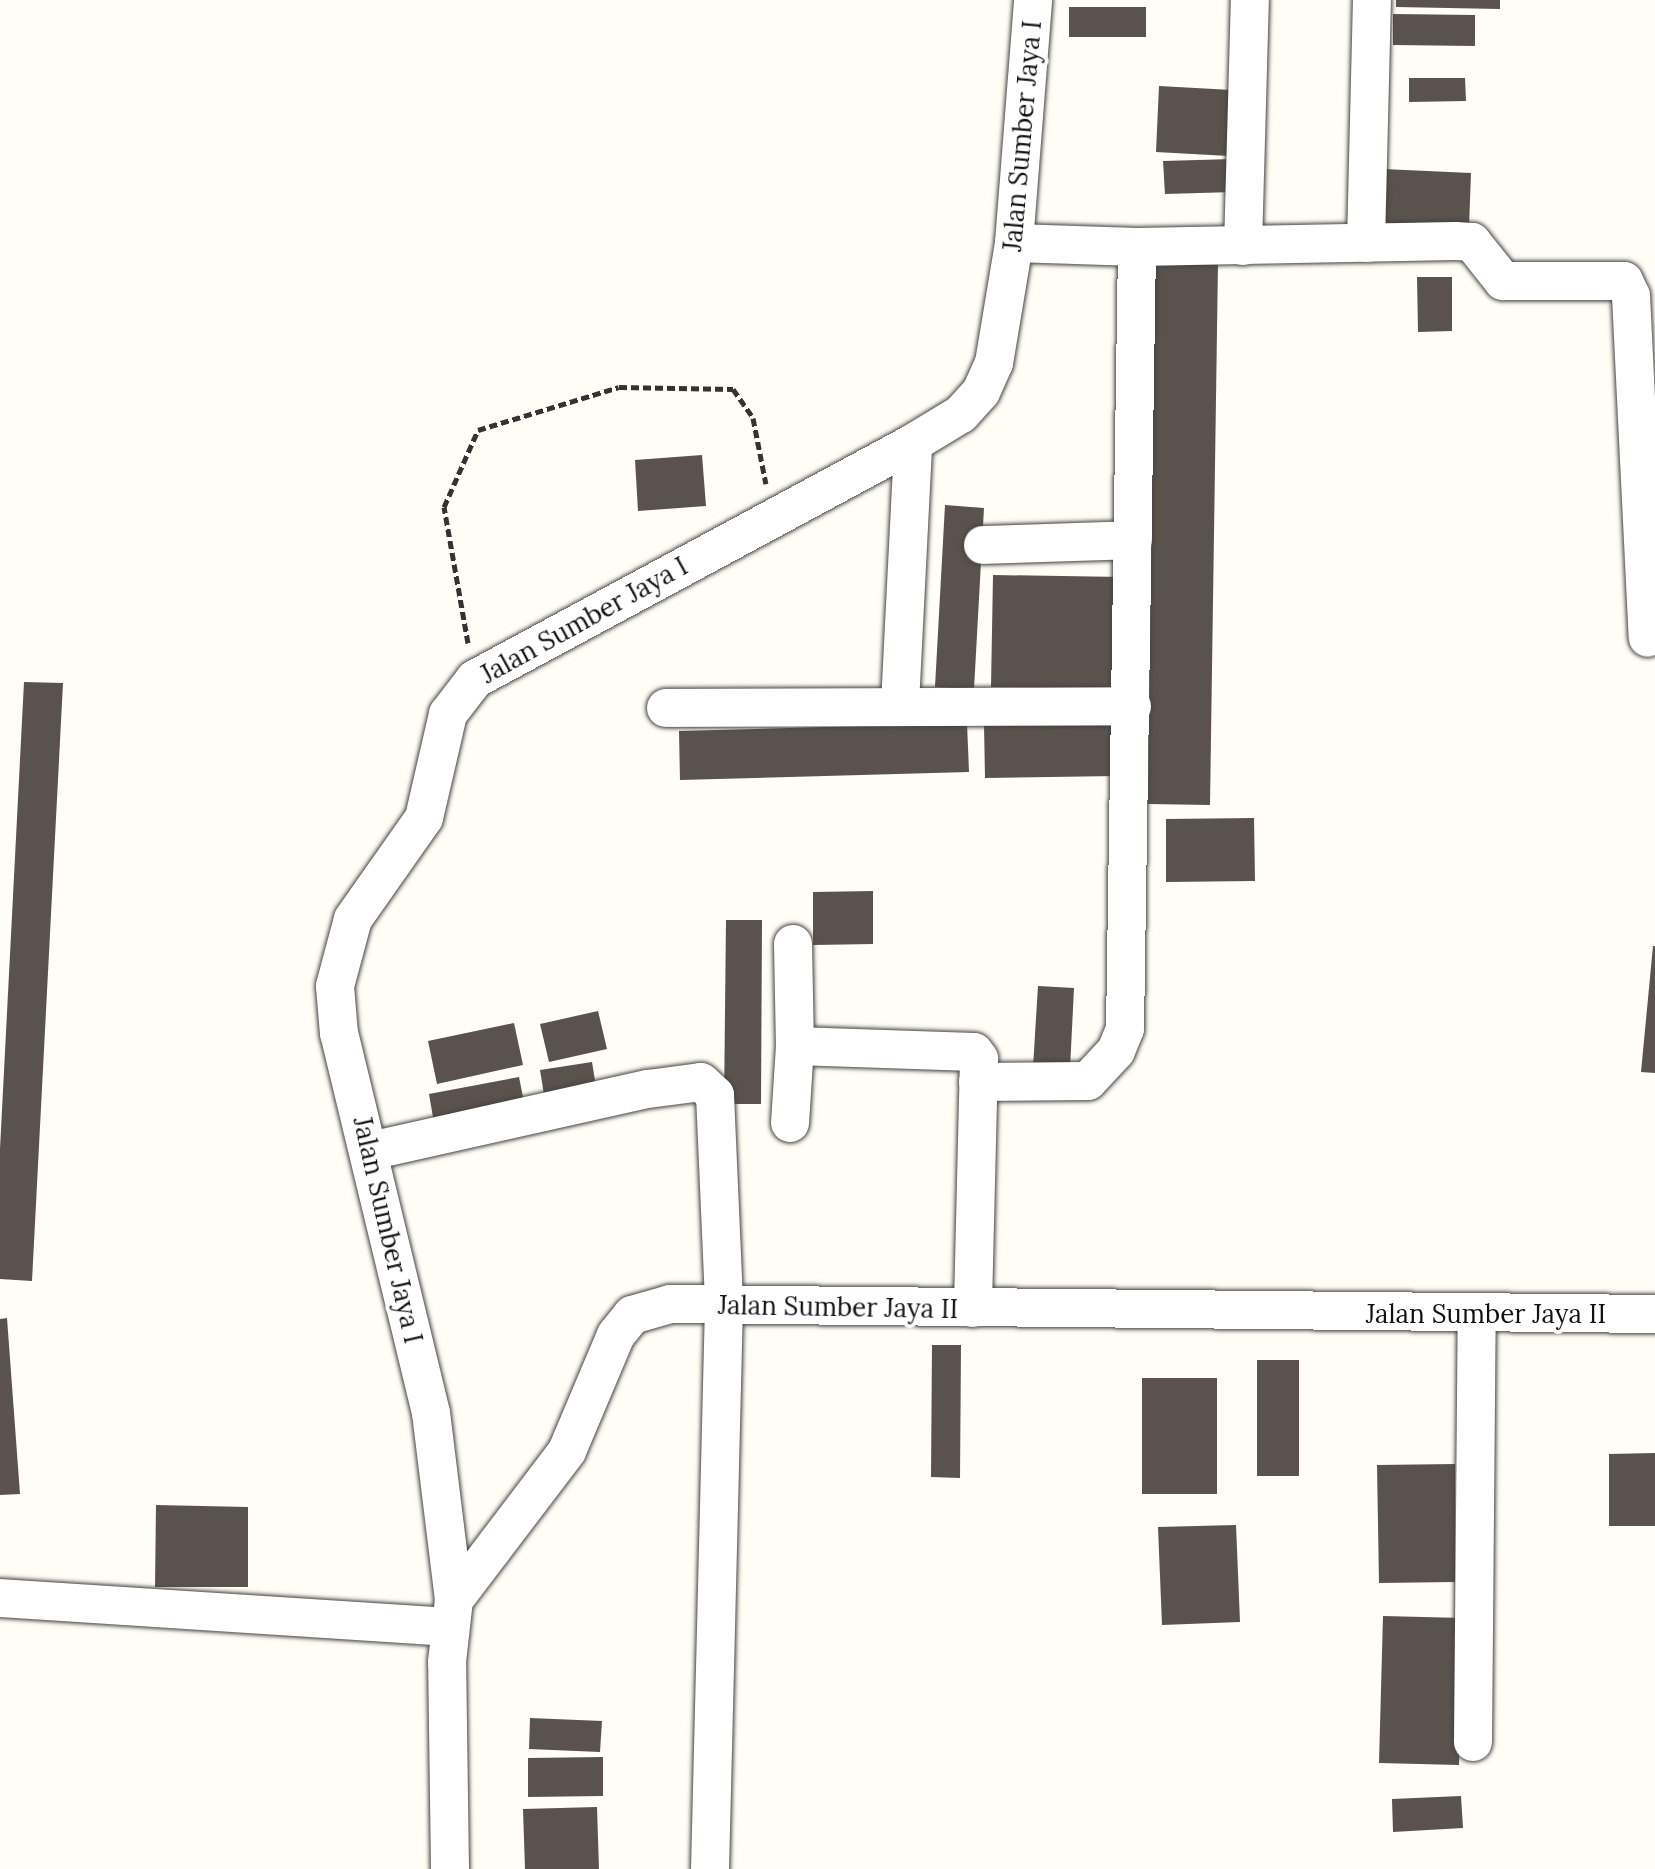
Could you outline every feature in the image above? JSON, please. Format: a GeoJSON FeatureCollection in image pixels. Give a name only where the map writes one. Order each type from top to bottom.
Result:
{"type":"FeatureCollection","features":[{"type":"Feature","properties":{"kind":"street","name":"Jalan Sumber Jaya I"},"geometry":{"type":"LineString","coordinates":[[452,1613],[431,1413],[370,1151],[339,1034],[335,986],[353,919],[424,818],[448,714],[475,679],[913,443],[961,414],[981,392],[994,363],[1014,243],[1033,0]]}},
{"type":"Feature","properties":{"kind":"street"},"geometry":{"type":"LineString","coordinates":[[1243,246],[1250,0]]}},
{"type":"Feature","properties":{"kind":"street"},"geometry":{"type":"LineString","coordinates":[[1366,243],[1372,0]]}},
{"type":"Feature","properties":{"kind":"street"},"geometry":{"type":"LineString","coordinates":[[1014,243],[1137,247],[1472,242],[1503,281],[1624,281],[1631,296],[1648,638]]}},
{"type":"Feature","properties":{"kind":"street"},"geometry":{"type":"LineString","coordinates":[[978,1082],[1088,1081],[1116,1051],[1128,998],[1137,247]]}},
{"type":"Feature","properties":{"kind":"street"},"geometry":{"type":"LineString","coordinates":[[900,704],[913,443]]}},
{"type":"Feature","properties":{"kind":"street"},"geometry":{"type":"LineString","coordinates":[[983,545],[1133,540]]}},
{"type":"Feature","properties":{"kind":"street"},"geometry":{"type":"LineString","coordinates":[[666,708],[900,704],[1132,706]]}},
{"type":"Feature","properties":{"kind":"street"},"geometry":{"type":"LineString","coordinates":[[790,1123],[795,1046],[793,944]]}},
{"type":"Feature","properties":{"kind":"street"},"geometry":{"type":"LineString","coordinates":[[795,1046],[965,1049],[979,1059],[973,1308]]}},
{"type":"Feature","properties":{"kind":"street"},"geometry":{"type":"LineString","coordinates":[[370,1151],[648,1089],[709,1085],[715,1095],[724,1305],[710,1869]]}},
{"type":"Feature","properties":{"kind":"street","name":"Jalan Sumber Jaya II"},"geometry":{"type":"LineString","coordinates":[[452,1613],[567,1451],[610,1347],[632,1315],[670,1304],[1655,1314]]}},
{"type":"Feature","properties":{"kind":"street"},"geometry":{"type":"LineString","coordinates":[[1473,1742],[1477,1314]]}},
{"type":"Feature","properties":{"kind":"street"},"geometry":{"type":"LineString","coordinates":[[0,1598],[452,1613],[450,1869]]}},
{"type":"Feature","properties":{"kind":"path"},"geometry":{"type":"LineString","coordinates":[[475,679],[444,507],[478,430],[619,387],[733,389],[753,418],[773,517]]}},
{"type":"Feature","properties":{"kind":"building"},"geometry":{"type":"Polygon","coordinates":[[[1396,0],[1500,0],[1500,9],[1396,7],[1396,0]]]}},
{"type":"Feature","properties":{"kind":"building"},"geometry":{"type":"Polygon","coordinates":[[[1069,7],[1146,7],[1146,37],[1069,37],[1069,7]]]}},
{"type":"Feature","properties":{"kind":"building"},"geometry":{"type":"Polygon","coordinates":[[[1393,14],[1475,15],[1475,46],[1393,45],[1393,14]]]}},
{"type":"Feature","properties":{"kind":"building"},"geometry":{"type":"Polygon","coordinates":[[[1409,78],[1465,78],[1466,101],[1409,102],[1409,78]]]}},
{"type":"Feature","properties":{"kind":"building"},"geometry":{"type":"Polygon","coordinates":[[[1159,86],[1232,90],[1229,156],[1156,152],[1159,86]]]}},
{"type":"Feature","properties":{"kind":"building"},"geometry":{"type":"Polygon","coordinates":[[[1233,159],[1234,192],[1165,194],[1163,161],[1233,159]]]}},
{"type":"Feature","properties":{"kind":"building"},"geometry":{"type":"Polygon","coordinates":[[[1383,169],[1471,173],[1469,227],[1381,223],[1383,169]]]}},
{"type":"Feature","properties":{"kind":"building"},"geometry":{"type":"Polygon","coordinates":[[[1155,261],[1218,262],[1210,805],[1148,804],[1155,261]]]}},
{"type":"Feature","properties":{"kind":"building"},"geometry":{"type":"Polygon","coordinates":[[[1417,277],[1452,277],[1452,331],[1418,332],[1417,277]]]}},
{"type":"Feature","properties":{"kind":"building"},"geometry":{"type":"Polygon","coordinates":[[[702,455],[706,506],[638,511],[635,460],[702,455]]]}},
{"type":"Feature","properties":{"kind":"building"},"geometry":{"type":"Polygon","coordinates":[[[945,505],[984,508],[974,689],[935,687],[945,505]]]}},
{"type":"Feature","properties":{"kind":"building"},"geometry":{"type":"Polygon","coordinates":[[[993,575],[1123,577],[1121,690],[991,687],[993,575]]]}},
{"type":"Feature","properties":{"kind":"building"},"geometry":{"type":"Polygon","coordinates":[[[24,682],[63,683],[32,1281],[0,1279],[0,1149],[24,682]]]}},
{"type":"Feature","properties":{"kind":"building"},"geometry":{"type":"Polygon","coordinates":[[[1116,722],[1116,776],[985,778],[984,725],[1116,722]]]}},
{"type":"Feature","properties":{"kind":"building"},"geometry":{"type":"Polygon","coordinates":[[[967,723],[969,772],[680,780],[679,731],[967,723]]]}},
{"type":"Feature","properties":{"kind":"building"},"geometry":{"type":"Polygon","coordinates":[[[1254,818],[1255,881],[1166,882],[1166,819],[1254,818]]]}},
{"type":"Feature","properties":{"kind":"building"},"geometry":{"type":"Polygon","coordinates":[[[873,891],[873,944],[813,945],[813,892],[873,891]]]}},
{"type":"Feature","properties":{"kind":"building"},"geometry":{"type":"Polygon","coordinates":[[[726,920],[762,920],[761,1104],[724,1104],[726,920]]]}},
{"type":"Feature","properties":{"kind":"building"},"geometry":{"type":"Polygon","coordinates":[[[1655,946],[1655,1073],[1641,1072],[1655,946]]]}},
{"type":"Feature","properties":{"kind":"building"},"geometry":{"type":"Polygon","coordinates":[[[1038,986],[1074,988],[1070,1069],[1033,1067],[1038,986]]]}},
{"type":"Feature","properties":{"kind":"building"},"geometry":{"type":"Polygon","coordinates":[[[598,1011],[607,1049],[549,1062],[540,1024],[598,1011]]]}},
{"type":"Feature","properties":{"kind":"building"},"geometry":{"type":"Polygon","coordinates":[[[514,1023],[523,1065],[437,1084],[428,1041],[514,1023]]]}},
{"type":"Feature","properties":{"kind":"building"},"geometry":{"type":"Polygon","coordinates":[[[592,1062],[597,1093],[545,1101],[540,1070],[592,1062]]]}},
{"type":"Feature","properties":{"kind":"building"},"geometry":{"type":"Polygon","coordinates":[[[519,1077],[525,1107],[434,1123],[429,1094],[519,1077]]]}},
{"type":"Feature","properties":{"kind":"building"},"geometry":{"type":"Polygon","coordinates":[[[7,1318],[20,1494],[0,1495],[0,1319],[7,1318]]]}},
{"type":"Feature","properties":{"kind":"building"},"geometry":{"type":"Polygon","coordinates":[[[932,1345],[961,1345],[960,1478],[931,1477],[932,1345]]]}},
{"type":"Feature","properties":{"kind":"building"},"geometry":{"type":"Polygon","coordinates":[[[1257,1360],[1299,1360],[1299,1476],[1257,1476],[1257,1360]]]}},
{"type":"Feature","properties":{"kind":"building"},"geometry":{"type":"Polygon","coordinates":[[[1142,1378],[1217,1378],[1217,1494],[1142,1494],[1142,1378]]]}},
{"type":"Feature","properties":{"kind":"building"},"geometry":{"type":"Polygon","coordinates":[[[1655,1453],[1655,1526],[1609,1526],[1609,1454],[1655,1453]]]}},
{"type":"Feature","properties":{"kind":"building"},"geometry":{"type":"Polygon","coordinates":[[[1455,1464],[1455,1582],[1379,1583],[1377,1465],[1455,1464]]]}},
{"type":"Feature","properties":{"kind":"building"},"geometry":{"type":"Polygon","coordinates":[[[156,1505],[248,1507],[248,1587],[155,1587],[156,1505]]]}},
{"type":"Feature","properties":{"kind":"building"},"geometry":{"type":"Polygon","coordinates":[[[1236,1525],[1240,1622],[1162,1625],[1158,1527],[1236,1525]]]}},
{"type":"Feature","properties":{"kind":"building"},"geometry":{"type":"Polygon","coordinates":[[[1383,1616],[1463,1618],[1459,1765],[1379,1763],[1383,1616]]]}},
{"type":"Feature","properties":{"kind":"building"},"geometry":{"type":"Polygon","coordinates":[[[530,1718],[602,1721],[600,1752],[529,1749],[530,1718]]]}},
{"type":"Feature","properties":{"kind":"building"},"geometry":{"type":"Polygon","coordinates":[[[603,1757],[603,1796],[528,1797],[528,1758],[603,1757]]]}},
{"type":"Feature","properties":{"kind":"building"},"geometry":{"type":"Polygon","coordinates":[[[1461,1796],[1463,1828],[1393,1832],[1392,1799],[1461,1796]]]}},
{"type":"Feature","properties":{"kind":"building"},"geometry":{"type":"Polygon","coordinates":[[[597,1807],[599,1869],[525,1869],[523,1809],[597,1807]]]}}]}
